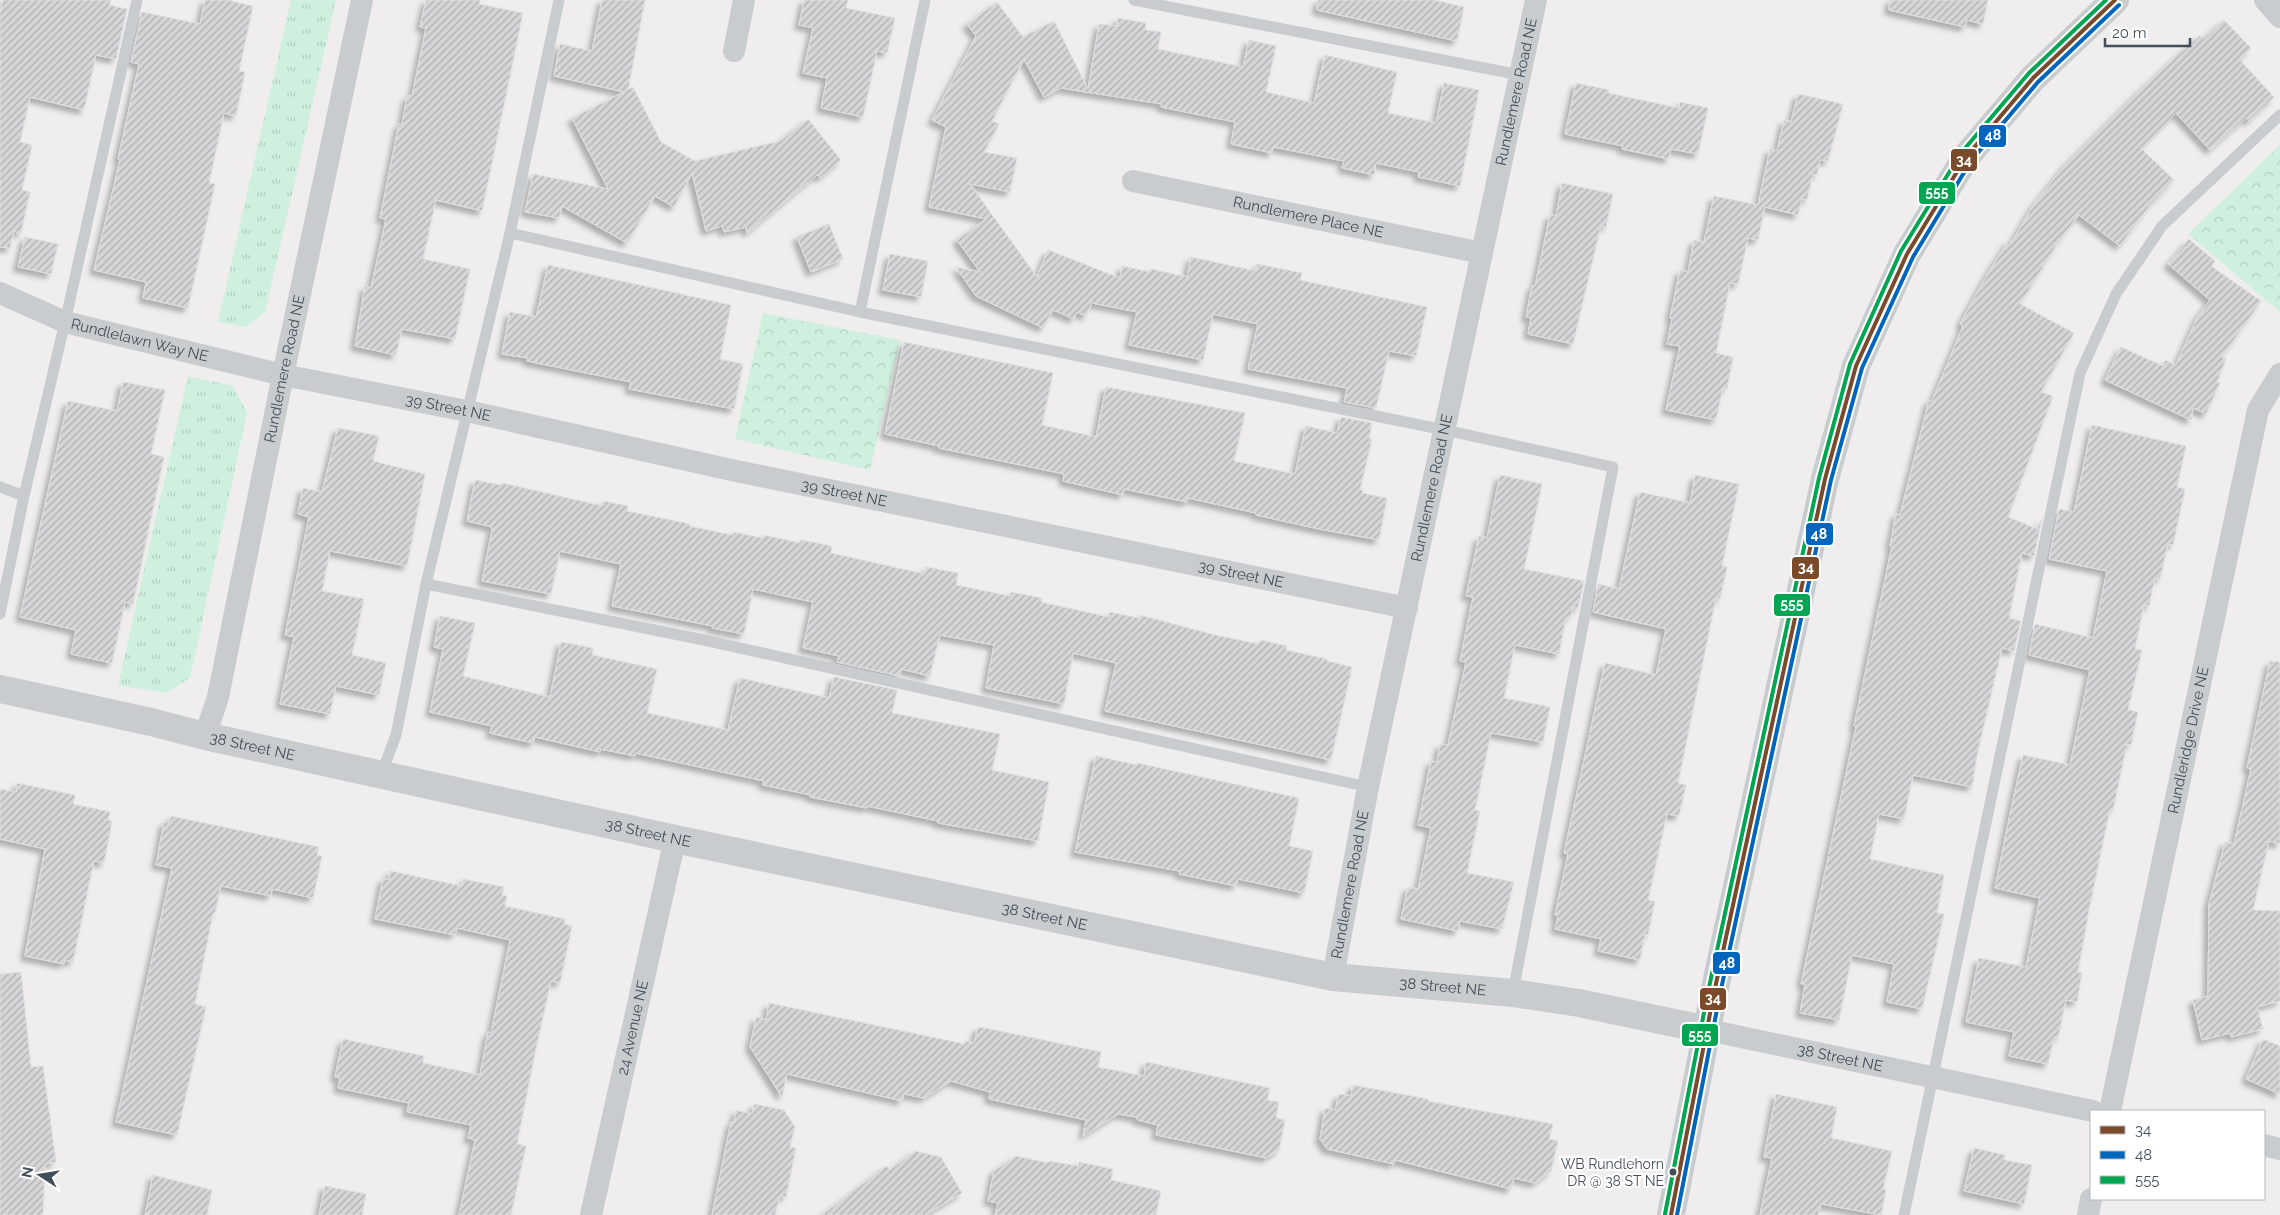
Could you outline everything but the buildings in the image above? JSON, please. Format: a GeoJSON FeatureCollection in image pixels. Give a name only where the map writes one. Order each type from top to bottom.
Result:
{"type":"FeatureCollection","features":[{"type":"Feature","properties":{"kind":"street","name":"Rundlemere Road NE"},"geometry":{"type":"LineString","coordinates":[[206,736],[218,697],[362,0]]}},
{"type":"Feature","properties":{"kind":"street"},"geometry":{"type":"LineString","coordinates":[[734,51],[744,0]]}},
{"type":"Feature","properties":{"kind":"street","name":"Rundlemere Road NE"},"geometry":{"type":"LineString","coordinates":[[1332,977],[1368,787],[1536,0]]}},
{"type":"Feature","properties":{"kind":"street"},"geometry":{"type":"LineString","coordinates":[[1671,1215],[1824,479],[1856,366],[1907,254],[1966,157],[2033,78],[2115,0]]}},
{"type":"Feature","properties":{"kind":"street"},"geometry":{"type":"LineString","coordinates":[[2265,0],[2280,17]]}},
{"type":"Feature","properties":{"kind":"street","name":"Rundlemere Place NE"},"geometry":{"type":"LineString","coordinates":[[1133,181],[1482,253]]}},
{"type":"Feature","properties":{"kind":"street","name":"Rundlelawn Way NE"},"geometry":{"type":"LineString","coordinates":[[0,293],[65,322],[283,375]]}},
{"type":"Feature","properties":{"kind":"street","name":"Rundleridge Drive NE"},"geometry":{"type":"LineString","coordinates":[[2110,1110],[2258,410],[2280,374]]}},
{"type":"Feature","properties":{"kind":"street","name":"39 Street NE"},"geometry":{"type":"LineString","coordinates":[[283,375],[467,411],[736,471],[1406,608]]}},
{"type":"Feature","properties":{"kind":"street","name":"38 Street NE"},"geometry":{"type":"LineString","coordinates":[[0,689],[675,839],[1332,977],[1513,993],[1579,1003],[2090,1110]]}},
{"type":"Feature","properties":{"kind":"street","name":"24 Avenue NE"},"geometry":{"type":"LineString","coordinates":[[591,1215],[675,839]]}},
{"type":"Feature","properties":{"kind":"street"},"geometry":{"type":"LineString","coordinates":[[2265,1146],[2280,1149]]}},
{"type":"Feature","properties":{"kind":"street"},"geometry":{"type":"LineString","coordinates":[[2088,1215],[2091,1200]]}},
{"type":"Feature","properties":{"kind":"lane"},"geometry":{"type":"LineString","coordinates":[[0,614],[24,496],[137,0]]}},
{"type":"Feature","properties":{"kind":"lane"},"geometry":{"type":"LineString","coordinates":[[381,775],[396,734],[426,584],[510,233],[559,0]]}},
{"type":"Feature","properties":{"kind":"lane"},"geometry":{"type":"LineString","coordinates":[[860,312],[924,0]]}},
{"type":"Feature","properties":{"kind":"lane"},"geometry":{"type":"LineString","coordinates":[[1134,0],[1520,75]]}},
{"type":"Feature","properties":{"kind":"lane"},"geometry":{"type":"LineString","coordinates":[[1904,1215],[2080,373],[2116,294],[2162,226],[2280,115]]}},
{"type":"Feature","properties":{"kind":"lane"},"geometry":{"type":"LineString","coordinates":[[510,233],[860,312],[1445,430],[1613,467],[1513,993]]}},
{"type":"Feature","properties":{"kind":"lane"},"geometry":{"type":"LineString","coordinates":[[0,487],[24,496]]}},
{"type":"Feature","properties":{"kind":"lane"},"geometry":{"type":"LineString","coordinates":[[426,584],[699,639],[1368,787]]}},
{"type":"Feature","properties":{"kind":"green space"},"geometry":{"type":"Polygon","coordinates":[[[291,0],[336,0],[265,312],[246,327],[218,322],[291,0]]]}},
{"type":"Feature","properties":{"kind":"green space"},"geometry":{"type":"Polygon","coordinates":[[[2280,145],[2280,312],[2188,234],[2280,145]]]}},
{"type":"Feature","properties":{"kind":"green space"},"geometry":{"type":"Polygon","coordinates":[[[763,313],[900,340],[870,470],[735,439],[763,313]]]}},
{"type":"Feature","properties":{"kind":"green space"},"geometry":{"type":"Polygon","coordinates":[[[188,376],[233,386],[247,413],[190,678],[166,693],[118,685],[188,376]]]}},
{"type":"Feature","properties":{"kind":"transit line","name":"555"},"geometry":{"type":"LineString","coordinates":[[1665,1214],[1708,992],[1819,478],[1850,364],[1901,251],[1961,153],[2029,73],[2106,0]]}},
{"type":"Feature","properties":{"kind":"transit line","name":"34"},"geometry":{"type":"LineString","coordinates":[[1671,1215],[1714,993],[1825,479],[1856,366],[1907,254],[1966,157],[2033,78],[2115,0]]}},
{"type":"Feature","properties":{"kind":"transit line","name":"48"},"geometry":{"type":"LineString","coordinates":[[1677,1215],[1720,994],[1831,480],[1862,368],[1913,257],[1971,161],[2038,82],[2119,5]]}},
{"type":"Feature","properties":{"kind":"place","name":"WB Rundlehorn DR @ 38 ST NE"},"geometry":{"type":"Point","coordinates":[1673,1172]}}]}
